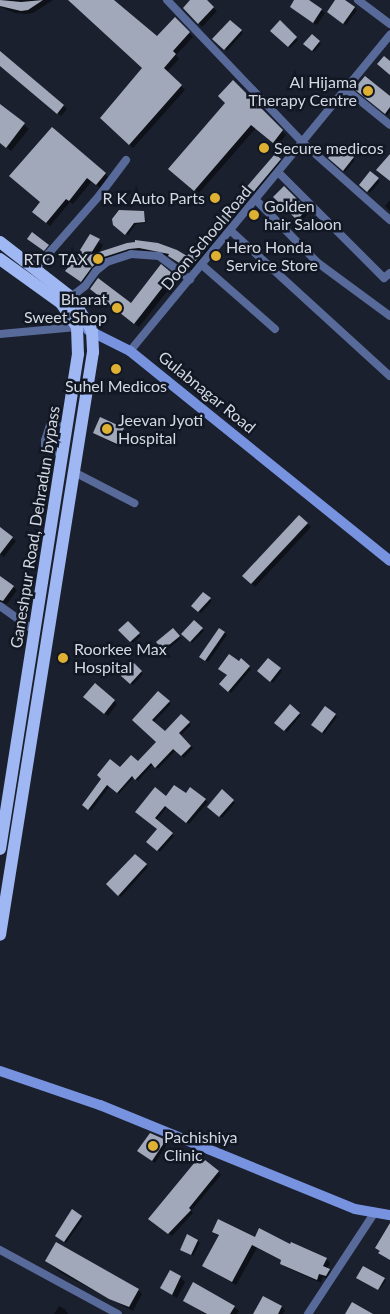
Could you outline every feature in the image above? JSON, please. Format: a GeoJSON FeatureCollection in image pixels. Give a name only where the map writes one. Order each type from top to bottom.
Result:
{"type":"FeatureCollection","features":[{"type":"Feature","properties":{"kind":"main road"},"geometry":{"type":"LineString","coordinates":[[0,242],[71,297],[92,331],[93,352],[0,935]]}},
{"type":"Feature","properties":{"kind":"main road"},"geometry":{"type":"LineString","coordinates":[[0,259],[61,303],[78,327]]}},
{"type":"Feature","properties":{"kind":"main road","name":"Ganeshpur Road, Dehradun bypass"},"geometry":{"type":"LineString","coordinates":[[0,850],[3,804],[35,631],[78,354],[78,327]]}},
{"type":"Feature","properties":{"kind":"street"},"geometry":{"type":"LineString","coordinates":[[167,0],[302,142],[390,220]]}},
{"type":"Feature","properties":{"kind":"street"},"geometry":{"type":"LineString","coordinates":[[358,0],[390,24]]}},
{"type":"Feature","properties":{"kind":"street","name":"Doon School Road"},"geometry":{"type":"LineString","coordinates":[[130,351],[231,231],[390,35]]}},
{"type":"Feature","properties":{"kind":"street"},"geometry":{"type":"LineString","coordinates":[[347,90],[390,125]]}},
{"type":"Feature","properties":{"kind":"street"},"geometry":{"type":"LineString","coordinates":[[36,270],[99,196],[126,160]]}},
{"type":"Feature","properties":{"kind":"street"},"geometry":{"type":"LineString","coordinates":[[278,172],[384,278],[390,273]]}},
{"type":"Feature","properties":{"kind":"street"},"geometry":{"type":"LineString","coordinates":[[256,200],[318,263],[390,316]]}},
{"type":"Feature","properties":{"kind":"street"},"geometry":{"type":"LineString","coordinates":[[231,231],[390,376]]}},
{"type":"Feature","properties":{"kind":"street"},"geometry":{"type":"LineString","coordinates":[[71,297],[85,286],[96,271],[107,262],[131,254],[158,256],[190,279]]}},
{"type":"Feature","properties":{"kind":"street"},"geometry":{"type":"LineString","coordinates":[[202,265],[275,329]]}},
{"type":"Feature","properties":{"kind":"street"},"geometry":{"type":"LineString","coordinates":[[0,334],[78,327]]}},
{"type":"Feature","properties":{"kind":"street","name":"Gulabnagar Road"},"geometry":{"type":"LineString","coordinates":[[78,327],[92,331],[130,351],[390,561]]}},
{"type":"Feature","properties":{"kind":"street"},"geometry":{"type":"LineString","coordinates":[[74,472],[134,502]]}},
{"type":"Feature","properties":{"kind":"street"},"geometry":{"type":"LineString","coordinates":[[0,606],[35,631]]}},
{"type":"Feature","properties":{"kind":"street"},"geometry":{"type":"LineString","coordinates":[[0,1070],[100,1105],[355,1208],[390,1215]]}},
{"type":"Feature","properties":{"kind":"street"},"geometry":{"type":"LineString","coordinates":[[308,1314],[375,1212]]}},
{"type":"Feature","properties":{"kind":"street"},"geometry":{"type":"LineString","coordinates":[[0,1250],[118,1314]]}},
{"type":"Feature","properties":{"kind":"lane"},"geometry":{"type":"LineString","coordinates":[[62,456],[43,450],[43,440],[48,425],[67,424]]}},
{"type":"Feature","properties":{"kind":"building"},"geometry":{"type":"Polygon","coordinates":[[[0,0],[21,2],[43,0],[28,10],[21,11],[0,6],[0,0]]]}},
{"type":"Feature","properties":{"kind":"building"},"geometry":{"type":"Polygon","coordinates":[[[68,0],[114,0],[157,36],[175,17],[190,32],[173,51],[176,54],[164,68],[182,85],[129,145],[100,118],[142,68],[68,0]]]}},
{"type":"Feature","properties":{"kind":"building"},"geometry":{"type":"Polygon","coordinates":[[[190,0],[207,0],[214,7],[198,24],[183,8],[190,0]]]}},
{"type":"Feature","properties":{"kind":"building"},"geometry":{"type":"Polygon","coordinates":[[[294,0],[309,0],[322,9],[313,23],[290,7],[294,0]]]}},
{"type":"Feature","properties":{"kind":"building"},"geometry":{"type":"Polygon","coordinates":[[[335,0],[345,0],[355,7],[343,24],[327,12],[335,0]]]}},
{"type":"Feature","properties":{"kind":"building"},"geometry":{"type":"Polygon","coordinates":[[[230,20],[242,30],[224,50],[212,39],[230,20]]]}},
{"type":"Feature","properties":{"kind":"building"},"geometry":{"type":"Polygon","coordinates":[[[280,20],[297,37],[288,47],[270,31],[280,20]]]}},
{"type":"Feature","properties":{"kind":"building"},"geometry":{"type":"Polygon","coordinates":[[[312,34],[320,41],[312,51],[303,44],[312,34]]]}},
{"type":"Feature","properties":{"kind":"building"},"geometry":{"type":"Polygon","coordinates":[[[0,51],[64,105],[57,114],[0,66],[0,51]]]}},
{"type":"Feature","properties":{"kind":"building"},"geometry":{"type":"Polygon","coordinates":[[[384,56],[390,61],[390,75],[377,64],[384,56]]]}},
{"type":"Feature","properties":{"kind":"building"},"geometry":{"type":"Polygon","coordinates":[[[365,76],[390,96],[390,107],[385,114],[354,89],[365,76]]]}},
{"type":"Feature","properties":{"kind":"building"},"geometry":{"type":"Polygon","coordinates":[[[233,80],[283,130],[273,143],[251,125],[194,191],[168,169],[225,103],[218,96],[233,80]]]}},
{"type":"Feature","properties":{"kind":"building"},"geometry":{"type":"Polygon","coordinates":[[[0,104],[25,123],[6,148],[0,143],[0,104]]]}},
{"type":"Feature","properties":{"kind":"building"},"geometry":{"type":"Polygon","coordinates":[[[52,127],[106,173],[96,185],[87,178],[69,201],[66,199],[46,223],[32,212],[40,202],[9,176],[52,127]]]}},
{"type":"Feature","properties":{"kind":"building"},"geometry":{"type":"Polygon","coordinates":[[[339,145],[354,157],[343,171],[328,158],[339,145]]]}},
{"type":"Feature","properties":{"kind":"building"},"geometry":{"type":"Polygon","coordinates":[[[275,154],[281,159],[189,269],[168,256],[169,254],[139,248],[129,249],[104,257],[92,267],[81,282],[65,271],[82,252],[80,250],[90,234],[100,239],[90,255],[135,242],[135,240],[158,243],[187,256],[275,154]]]}},
{"type":"Feature","properties":{"kind":"building"},"geometry":{"type":"Polygon","coordinates":[[[390,154],[390,181],[376,170],[390,154]]]}},
{"type":"Feature","properties":{"kind":"building"},"geometry":{"type":"Polygon","coordinates":[[[370,171],[379,178],[367,192],[359,185],[370,171]]]}},
{"type":"Feature","properties":{"kind":"building"},"geometry":{"type":"Polygon","coordinates":[[[284,186],[307,209],[297,220],[273,197],[284,186]]]}},
{"type":"Feature","properties":{"kind":"building"},"geometry":{"type":"Polygon","coordinates":[[[119,210],[144,211],[145,222],[134,223],[125,235],[113,225],[112,219],[119,210]]]}},
{"type":"Feature","properties":{"kind":"building"},"geometry":{"type":"Polygon","coordinates":[[[32,232],[49,245],[44,251],[27,239],[32,232]]]}},
{"type":"Feature","properties":{"kind":"building"},"geometry":{"type":"Polygon","coordinates":[[[161,264],[173,274],[134,324],[90,289],[98,278],[131,303],[161,264]]]}},
{"type":"Feature","properties":{"kind":"building"},"geometry":{"type":"Polygon","coordinates":[[[100,417],[124,428],[117,444],[93,433],[100,417]]]}},
{"type":"Feature","properties":{"kind":"building"},"geometry":{"type":"Polygon","coordinates":[[[299,515],[308,523],[251,584],[242,576],[299,515]]]}},
{"type":"Feature","properties":{"kind":"building"},"geometry":{"type":"Polygon","coordinates":[[[0,527],[13,537],[0,554],[0,527]]]}},
{"type":"Feature","properties":{"kind":"building"},"geometry":{"type":"Polygon","coordinates":[[[0,576],[14,586],[3,601],[0,600],[0,576]]]}},
{"type":"Feature","properties":{"kind":"building"},"geometry":{"type":"Polygon","coordinates":[[[203,592],[211,598],[198,612],[191,606],[203,592]]]}},
{"type":"Feature","properties":{"kind":"building"},"geometry":{"type":"Polygon","coordinates":[[[194,620],[203,628],[190,642],[181,634],[194,620]]]}},
{"type":"Feature","properties":{"kind":"building"},"geometry":{"type":"Polygon","coordinates":[[[128,621],[140,633],[130,642],[118,630],[128,621]]]}},
{"type":"Feature","properties":{"kind":"building"},"geometry":{"type":"Polygon","coordinates":[[[173,628],[180,636],[163,650],[156,642],[173,628]]]}},
{"type":"Feature","properties":{"kind":"building"},"geometry":{"type":"Polygon","coordinates":[[[219,628],[225,632],[205,661],[199,657],[219,628]]]}},
{"type":"Feature","properties":{"kind":"building"},"geometry":{"type":"Polygon","coordinates":[[[229,654],[239,661],[241,658],[250,666],[228,692],[219,684],[227,675],[218,669],[229,654]]]}},
{"type":"Feature","properties":{"kind":"building"},"geometry":{"type":"Polygon","coordinates":[[[268,658],[281,668],[270,682],[257,671],[268,658]]]}},
{"type":"Feature","properties":{"kind":"building"},"geometry":{"type":"Polygon","coordinates":[[[134,663],[142,671],[130,684],[121,676],[134,663]]]}},
{"type":"Feature","properties":{"kind":"building"},"geometry":{"type":"Polygon","coordinates":[[[95,683],[115,700],[104,714],[83,697],[95,683]]]}},
{"type":"Feature","properties":{"kind":"building"},"geometry":{"type":"Polygon","coordinates":[[[158,691],[170,701],[152,720],[165,731],[181,714],[190,722],[179,733],[191,746],[181,756],[173,749],[155,768],[151,763],[135,780],[132,776],[117,793],[107,785],[88,810],[82,805],[101,779],[97,775],[110,759],[120,767],[131,755],[138,761],[156,742],[132,720],[158,691]]]}},
{"type":"Feature","properties":{"kind":"building"},"geometry":{"type":"Polygon","coordinates":[[[290,704],[300,713],[284,731],[274,723],[290,704]]]}},
{"type":"Feature","properties":{"kind":"building"},"geometry":{"type":"Polygon","coordinates":[[[325,706],[336,714],[322,733],[311,725],[325,706]]]}},
{"type":"Feature","properties":{"kind":"building"},"geometry":{"type":"Polygon","coordinates":[[[174,785],[186,793],[190,787],[206,799],[186,823],[165,806],[155,818],[173,833],[157,851],[146,842],[157,829],[135,812],[155,787],[166,796],[174,785]]]}},
{"type":"Feature","properties":{"kind":"building"},"geometry":{"type":"Polygon","coordinates":[[[222,789],[234,800],[219,817],[207,807],[222,789]]]}},
{"type":"Feature","properties":{"kind":"building"},"geometry":{"type":"Polygon","coordinates":[[[135,854],[147,864],[118,896],[106,884],[135,854]]]}},
{"type":"Feature","properties":{"kind":"building"},"geometry":{"type":"Polygon","coordinates":[[[150,1133],[166,1140],[152,1161],[137,1151],[150,1133]]]}},
{"type":"Feature","properties":{"kind":"building"},"geometry":{"type":"Polygon","coordinates":[[[200,1156],[219,1171],[189,1208],[191,1210],[168,1234],[148,1219],[200,1156]]]}},
{"type":"Feature","properties":{"kind":"building"},"geometry":{"type":"Polygon","coordinates":[[[72,1209],[82,1216],[64,1242],[55,1236],[72,1209]]]}},
{"type":"Feature","properties":{"kind":"building"},"geometry":{"type":"Polygon","coordinates":[[[218,1219],[255,1237],[259,1228],[290,1244],[291,1242],[327,1258],[323,1266],[330,1269],[326,1276],[319,1274],[317,1280],[280,1264],[281,1260],[252,1245],[232,1282],[202,1266],[219,1235],[212,1232],[218,1219]]]}},
{"type":"Feature","properties":{"kind":"building"},"geometry":{"type":"Polygon","coordinates":[[[390,1223],[390,1260],[378,1253],[380,1251],[375,1248],[390,1223]]]}},
{"type":"Feature","properties":{"kind":"building"},"geometry":{"type":"Polygon","coordinates":[[[187,1234],[198,1240],[191,1255],[180,1250],[187,1234]]]}},
{"type":"Feature","properties":{"kind":"building"},"geometry":{"type":"Polygon","coordinates":[[[56,1242],[139,1289],[129,1307],[109,1299],[45,1261],[56,1242]]]}},
{"type":"Feature","properties":{"kind":"building"},"geometry":{"type":"Polygon","coordinates":[[[363,1266],[385,1278],[378,1290],[356,1278],[363,1266]]]}},
{"type":"Feature","properties":{"kind":"building"},"geometry":{"type":"Polygon","coordinates":[[[170,1270],[181,1276],[172,1295],[160,1288],[170,1270]]]}},
{"type":"Feature","properties":{"kind":"building"},"geometry":{"type":"Polygon","coordinates":[[[193,1282],[235,1306],[230,1314],[207,1314],[183,1301],[193,1282]]]}},
{"type":"Feature","properties":{"kind":"building"},"geometry":{"type":"Polygon","coordinates":[[[263,1296],[282,1306],[278,1314],[253,1314],[263,1296]]]}},
{"type":"Feature","properties":{"kind":"building"},"geometry":{"type":"Polygon","coordinates":[[[352,1302],[373,1314],[345,1314],[352,1302]]]}},
{"type":"Feature","properties":{"kind":"place","name":"Al Hijama Therapy Centre"},"geometry":{"type":"Point","coordinates":[368,91]}},
{"type":"Feature","properties":{"kind":"place","name":"Secure medicos"},"geometry":{"type":"Point","coordinates":[264,148]}},
{"type":"Feature","properties":{"kind":"place","name":"R K Auto Parts"},"geometry":{"type":"Point","coordinates":[215,198]}},
{"type":"Feature","properties":{"kind":"place","name":"Golden hair Saloon"},"geometry":{"type":"Point","coordinates":[254,215]}},
{"type":"Feature","properties":{"kind":"place","name":"Hero Honda Service Store"},"geometry":{"type":"Point","coordinates":[216,256]}},
{"type":"Feature","properties":{"kind":"place","name":"RTO TAX"},"geometry":{"type":"Point","coordinates":[98,259]}},
{"type":"Feature","properties":{"kind":"place","name":"Bharat Sweet Shop"},"geometry":{"type":"Point","coordinates":[117,308]}},
{"type":"Feature","properties":{"kind":"place","name":"Suhel Medicos"},"geometry":{"type":"Point","coordinates":[116,369]}},
{"type":"Feature","properties":{"kind":"place","name":"Jeevan Jyoti Hospital"},"geometry":{"type":"Point","coordinates":[107,429]}},
{"type":"Feature","properties":{"kind":"place","name":"Roorkee Max Hospital"},"geometry":{"type":"Point","coordinates":[63,658]}},
{"type":"Feature","properties":{"kind":"place","name":"Pachishiya Clinic"},"geometry":{"type":"Point","coordinates":[153,1146]}}]}
